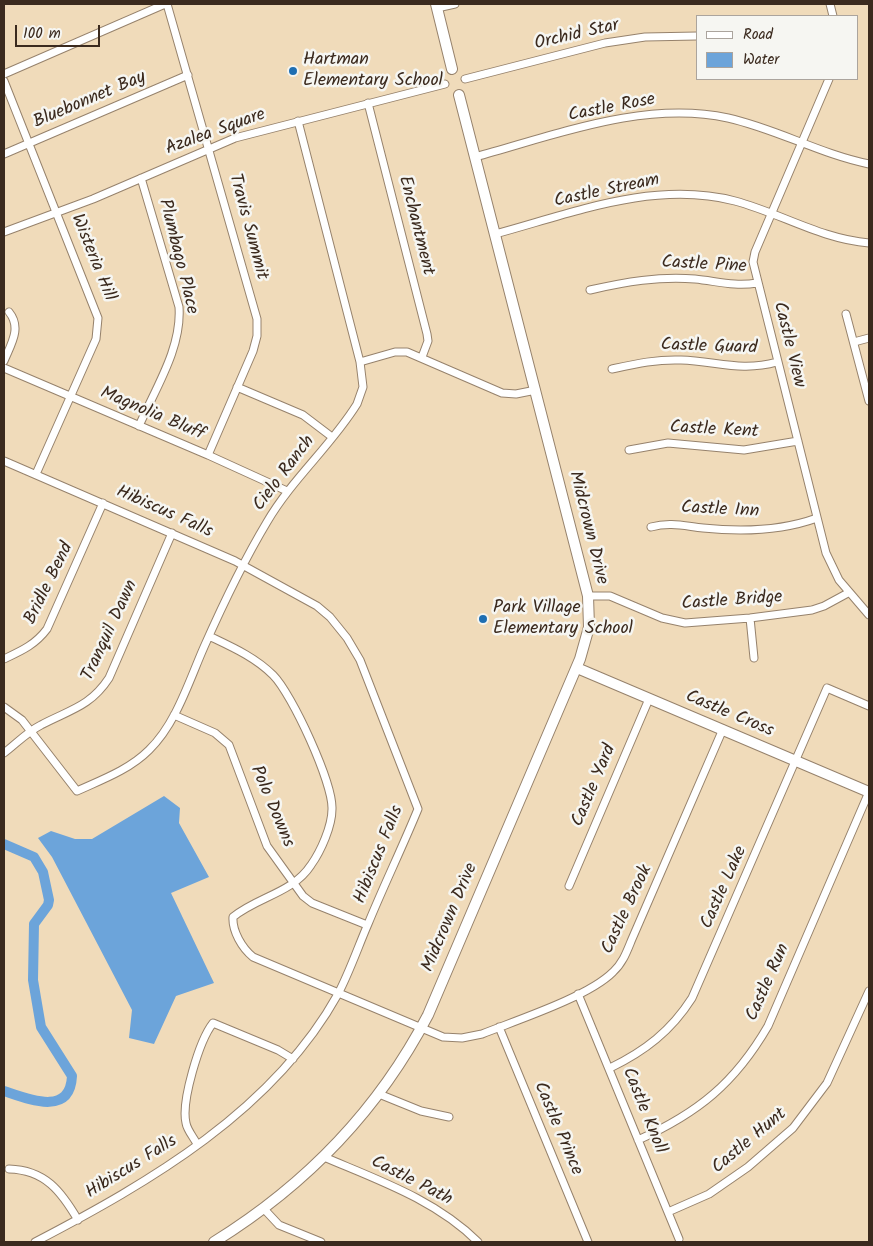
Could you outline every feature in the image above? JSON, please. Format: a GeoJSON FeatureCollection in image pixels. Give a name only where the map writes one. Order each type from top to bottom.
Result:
{"type":"FeatureCollection","features":[{"type":"Feature","properties":{"kind":"street"},"geometry":{"type":"LineString","coordinates":[[4,74],[166,4]]}},
{"type":"Feature","properties":{"kind":"street","name":"Travis Summit"},"geometry":{"type":"LineString","coordinates":[[166,4],[257,320],[257,336],[253,351],[208,455]]}},
{"type":"Feature","properties":{"kind":"street"},"geometry":{"type":"LineString","coordinates":[[452,68],[436,6],[455,4]]}},
{"type":"Feature","properties":{"kind":"street","name":"Orchid Star"},"geometry":{"type":"LineString","coordinates":[[466,79],[605,43],[645,37],[696,36]]}},
{"type":"Feature","properties":{"kind":"street","name":"Bluebonnet Bay"},"geometry":{"type":"LineString","coordinates":[[4,154],[188,75]]}},
{"type":"Feature","properties":{"kind":"street","name":"Castle View"},"geometry":{"type":"LineString","coordinates":[[830,80],[754,255],[754,272],[817,518],[832,567],[848,592],[869,615]]}},
{"type":"Feature","properties":{"kind":"street","name":"Wisteria Hill"},"geometry":{"type":"LineString","coordinates":[[4,81],[98,318],[96,339],[36,474]]}},
{"type":"Feature","properties":{"kind":"street","name":"Azalea Square"},"geometry":{"type":"LineString","coordinates":[[4,232],[57,213],[235,138],[446,84]]}},
{"type":"Feature","properties":{"kind":"street","name":"Midcrown Drive"},"geometry":{"type":"LineString","coordinates":[[214,1242],[283,1196],[324,1157],[378,1094],[408,1049],[429,1008],[576,668],[589,627],[588,596],[459,95]]}},
{"type":"Feature","properties":{"kind":"street","name":"Enchantment"},"geometry":{"type":"LineString","coordinates":[[368,103],[427,334],[428,341],[422,357]]}},
{"type":"Feature","properties":{"kind":"street","name":"Castle Rose"},"geometry":{"type":"LineString","coordinates":[[475,157],[602,123],[656,114],[685,113],[727,118],[758,126],[840,157],[869,164]]}},
{"type":"Feature","properties":{"kind":"street","name":"Cielo Ranch"},"geometry":{"type":"LineString","coordinates":[[31,731],[77,791],[134,763],[158,742],[174,715],[242,564],[287,491],[352,412],[360,396],[363,378],[360,362],[298,121]]}},
{"type":"Feature","properties":{"kind":"street","name":"Plumbago Place"},"geometry":{"type":"LineString","coordinates":[[139,426],[176,341],[180,324],[179,307],[141,178]]}},
{"type":"Feature","properties":{"kind":"street","name":"Castle Stream"},"geometry":{"type":"LineString","coordinates":[[496,234],[624,200],[662,194],[705,195],[734,201],[809,229],[849,241],[869,243]]}},
{"type":"Feature","properties":{"kind":"street","name":"Castle Pine"},"geometry":{"type":"LineString","coordinates":[[590,290],[652,279],[695,279],[740,286],[757,283]]}},
{"type":"Feature","properties":{"kind":"street"},"geometry":{"type":"LineString","coordinates":[[4,361],[16,327],[15,318],[10,312]]}},
{"type":"Feature","properties":{"kind":"street"},"geometry":{"type":"LineString","coordinates":[[846,314],[869,401]]}},
{"type":"Feature","properties":{"kind":"street"},"geometry":{"type":"LineString","coordinates":[[854,342],[869,338]]}},
{"type":"Feature","properties":{"kind":"street"},"geometry":{"type":"LineString","coordinates":[[360,362],[402,351],[422,357],[502,392],[516,394],[536,390]]}},
{"type":"Feature","properties":{"kind":"street","name":"Castle Guard"},"geometry":{"type":"LineString","coordinates":[[612,369],[656,360],[695,361],[744,368],[777,362]]}},
{"type":"Feature","properties":{"kind":"street","name":"Magnolia Bluff"},"geometry":{"type":"LineString","coordinates":[[4,368],[208,455],[287,491]]}},
{"type":"Feature","properties":{"kind":"street"},"geometry":{"type":"LineString","coordinates":[[237,387],[303,415],[332,437]]}},
{"type":"Feature","properties":{"kind":"street","name":"Castle Kent"},"geometry":{"type":"LineString","coordinates":[[629,450],[668,443],[744,450],[798,441]]}},
{"type":"Feature","properties":{"kind":"street","name":"Hibiscus Falls"},"geometry":{"type":"LineString","coordinates":[[4,461],[242,564],[317,606],[330,617],[347,638],[360,660],[418,809],[338,993],[315,1031],[293,1059],[256,1099],[164,1169],[78,1220],[35,1242]]}},
{"type":"Feature","properties":{"kind":"street","name":"Bridle Bend"},"geometry":{"type":"LineString","coordinates":[[4,659],[39,640],[47,629],[103,503]]}},
{"type":"Feature","properties":{"kind":"street","name":"Castle Inn"},"geometry":{"type":"LineString","coordinates":[[650,527],[675,523],[702,528],[746,530],[779,527],[817,518]]}},
{"type":"Feature","properties":{"kind":"street","name":"Tranquil Dawn"},"geometry":{"type":"LineString","coordinates":[[4,753],[31,731],[84,705],[99,693],[109,678],[172,533]]}},
{"type":"Feature","properties":{"kind":"street","name":"Castle Bridge"},"geometry":{"type":"LineString","coordinates":[[588,596],[610,596],[662,618],[685,623],[750,618],[812,610],[824,606],[848,592]]}},
{"type":"Feature","properties":{"kind":"street"},"geometry":{"type":"LineString","coordinates":[[750,618],[754,658]]}},
{"type":"Feature","properties":{"kind":"street"},"geometry":{"type":"LineString","coordinates":[[209,636],[257,662],[284,689],[295,704],[332,798],[330,823],[310,867],[292,883]]}},
{"type":"Feature","properties":{"kind":"street","name":"Castle Cross"},"geometry":{"type":"LineString","coordinates":[[576,668],[869,792]]}},
{"type":"Feature","properties":{"kind":"street","name":"Castle Lake"},"geometry":{"type":"LineString","coordinates":[[610,1068],[631,1058],[661,1037],[683,1012],[692,998],[797,761],[827,688],[869,706]]}},
{"type":"Feature","properties":{"kind":"street","name":"Castle Yard"},"geometry":{"type":"LineString","coordinates":[[569,886],[649,699]]}},
{"type":"Feature","properties":{"kind":"street"},"geometry":{"type":"LineString","coordinates":[[4,707],[22,720],[31,731]]}},
{"type":"Feature","properties":{"kind":"street","name":"Polo Downs"},"geometry":{"type":"LineString","coordinates":[[174,715],[214,733],[229,746],[267,846],[302,896],[312,903],[367,925]]}},
{"type":"Feature","properties":{"kind":"street","name":"Castle Brook"},"geometry":{"type":"LineString","coordinates":[[292,883],[282,892],[233,917],[233,924],[244,948],[253,957],[443,1037],[462,1038],[476,1036],[578,994],[605,980],[622,960],[723,730]]}},
{"type":"Feature","properties":{"kind":"street","name":"Castle Run"},"geometry":{"type":"LineString","coordinates":[[638,1140],[669,1126],[709,1100],[726,1084],[756,1046],[768,1026],[869,792]]}},
{"type":"Feature","properties":{"kind":"street","name":"Castle Hunt"},"geometry":{"type":"LineString","coordinates":[[668,1212],[710,1194],[748,1167],[793,1128],[827,1083],[869,991]]}},
{"type":"Feature","properties":{"kind":"street","name":"Castle Knoll"},"geometry":{"type":"LineString","coordinates":[[578,994],[679,1239]]}},
{"type":"Feature","properties":{"kind":"street"},"geometry":{"type":"LineString","coordinates":[[197,1144],[186,1124],[186,1110],[193,1067],[213,1023],[278,1050],[293,1059]]}},
{"type":"Feature","properties":{"kind":"street","name":"Castle Prince"},"geometry":{"type":"LineString","coordinates":[[499,1027],[588,1242]]}},
{"type":"Feature","properties":{"kind":"street"},"geometry":{"type":"LineString","coordinates":[[378,1094],[421,1111],[448,1116]]}},
{"type":"Feature","properties":{"kind":"street","name":"Castle Path"},"geometry":{"type":"LineString","coordinates":[[324,1157],[425,1202],[450,1218],[478,1242]]}},
{"type":"Feature","properties":{"kind":"street"},"geometry":{"type":"LineString","coordinates":[[9,1169],[27,1171],[40,1176],[63,1194],[78,1220]]}},
{"type":"Feature","properties":{"kind":"street"},"geometry":{"type":"LineString","coordinates":[[264,1209],[279,1225],[321,1242]]}},
{"type":"Feature","properties":{"kind":"water"},"geometry":{"type":"Polygon","coordinates":[[[164,796],[180,808],[179,823],[209,877],[171,893],[214,983],[176,996],[154,1044],[129,1038],[132,1010],[52,857],[38,838],[51,831],[75,839],[92,839],[164,796]]]}},
{"type":"Feature","properties":{"kind":"waterway"},"geometry":{"type":"LineString","coordinates":[[4,844],[34,857],[43,872],[49,900],[48,905],[34,924],[33,980],[41,1027],[72,1076],[69,1089],[64,1097],[56,1101],[36,1101],[4,1091]]}},
{"type":"Feature","properties":{"kind":"place","name":"Hartman Elementary School"},"geometry":{"type":"Point","coordinates":[293,71]}},
{"type":"Feature","properties":{"kind":"place","name":"Park Village Elementary School"},"geometry":{"type":"Point","coordinates":[483,619]}}]}
